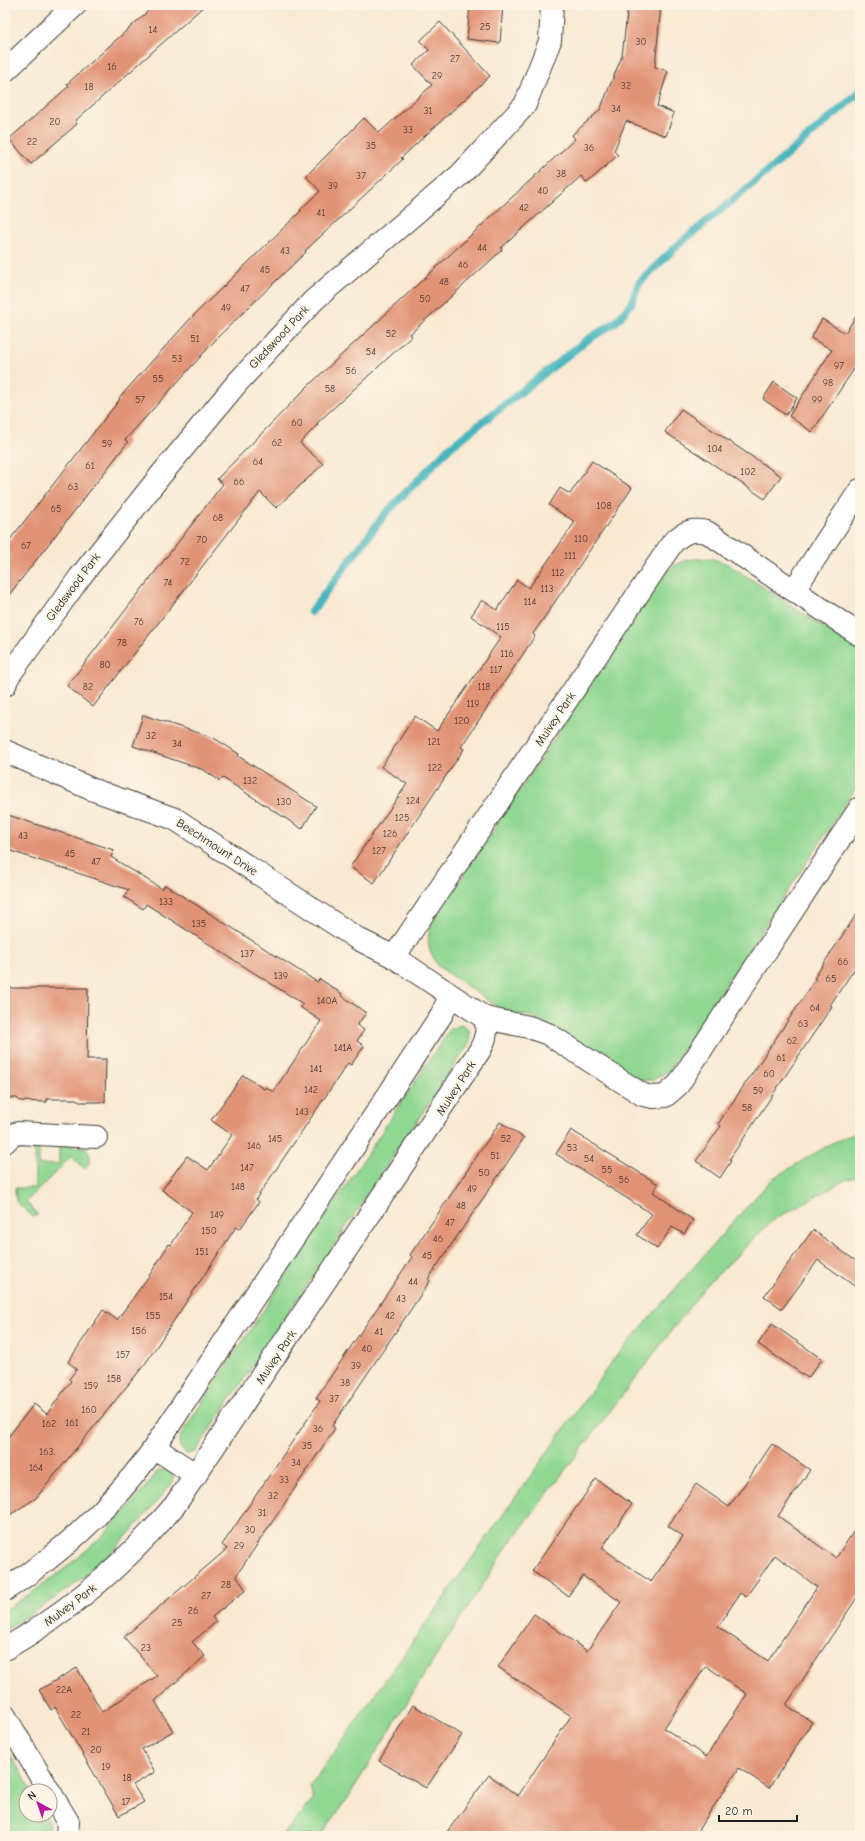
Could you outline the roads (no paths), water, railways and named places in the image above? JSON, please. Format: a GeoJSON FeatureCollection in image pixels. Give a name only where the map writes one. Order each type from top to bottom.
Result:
{"type":"FeatureCollection","features":[{"type":"Feature","properties":{"kind":"street"},"geometry":{"type":"LineString","coordinates":[[5,71],[75,5]]}},
{"type":"Feature","properties":{"kind":"street","name":"Gledswood Park"},"geometry":{"type":"LineString","coordinates":[[5,685],[8,677],[80,577],[160,476],[237,383],[314,300],[461,174],[525,105],[550,41],[552,5]]}},
{"type":"Feature","properties":{"kind":"street"},"geometry":{"type":"LineString","coordinates":[[794,590],[860,490]]}},
{"type":"Feature","properties":{"kind":"street","name":"Mulvey Park"},"geometry":{"type":"LineString","coordinates":[[394,957],[673,542],[684,532],[696,530],[707,532],[860,635]]}},
{"type":"Feature","properties":{"kind":"street","name":"Beechmount Drive"},"geometry":{"type":"LineString","coordinates":[[5,751],[91,790],[175,819],[358,939],[394,957]]}},
{"type":"Feature","properties":{"kind":"street"},"geometry":{"type":"LineString","coordinates":[[394,957],[450,996],[485,1018],[529,1027],[548,1034],[635,1090],[653,1097],[665,1096],[678,1085],[860,808]]}},
{"type":"Feature","properties":{"kind":"street"},"geometry":{"type":"LineString","coordinates":[[5,1590],[48,1561],[87,1527],[123,1489],[155,1448],[442,1014],[450,996]]}},
{"type":"Feature","properties":{"kind":"street","name":"Mulvey Park"},"geometry":{"type":"LineString","coordinates":[[5,1649],[45,1624],[93,1588],[144,1540],[174,1505],[196,1475],[480,1050],[486,1038],[488,1027],[485,1018]]}},
{"type":"Feature","properties":{"kind":"street"},"geometry":{"type":"LineString","coordinates":[[5,1142],[12,1135],[18,1133],[96,1137]]}},
{"type":"Feature","properties":{"kind":"street"},"geometry":{"type":"LineString","coordinates":[[155,1448],[196,1475]]}},
{"type":"Feature","properties":{"kind":"street"},"geometry":{"type":"LineString","coordinates":[[5,1716],[45,1783]]}},
{"type":"Feature","properties":{"kind":"street"},"geometry":{"type":"LineString","coordinates":[[58,1805],[68,1822],[67,1836]]}},
{"type":"Feature","properties":{"kind":"waterway"},"geometry":{"type":"LineString","coordinates":[[311,612],[385,514],[448,449],[587,340],[616,322],[631,304],[639,283],[678,245],[773,167],[860,92]]}}]}
